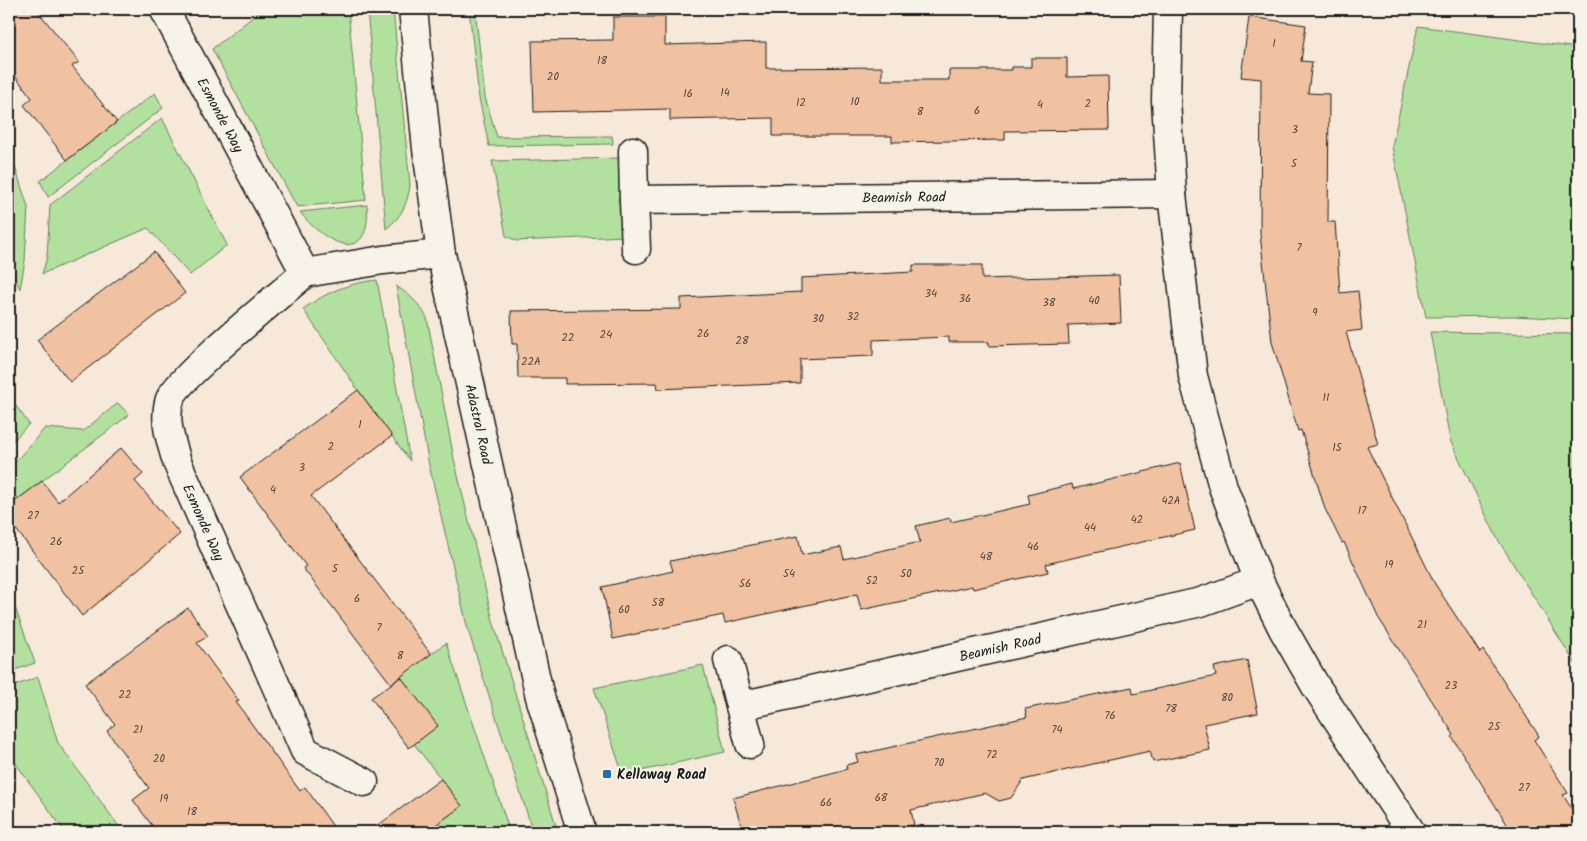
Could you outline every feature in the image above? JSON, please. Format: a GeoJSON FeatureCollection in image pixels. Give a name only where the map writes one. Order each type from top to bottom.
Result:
{"type":"FeatureCollection","features":[{"type":"Feature","properties":{"kind":"street","name":"Esmonde Way"},"geometry":{"type":"LineString","coordinates":[[164,9],[305,273],[192,373],[170,397],[166,422],[177,462],[305,751],[364,782]]}},
{"type":"Feature","properties":{"kind":"street","name":"Adastral Road"},"geometry":{"type":"LineString","coordinates":[[413,9],[427,149],[441,254],[540,697],[582,832]]}},
{"type":"Feature","properties":{"kind":"street"},"geometry":{"type":"LineString","coordinates":[[1168,9],[1166,101],[1172,194],[1193,376],[1223,487],[1259,581],[1283,629],[1315,685],[1411,832]]}},
{"type":"Feature","properties":{"kind":"street"},"geometry":{"type":"LineString","coordinates":[[633,151],[636,249]]}},
{"type":"Feature","properties":{"kind":"street","name":"Beamish Road"},"geometry":{"type":"LineString","coordinates":[[634,200],[1172,194]]}},
{"type":"Feature","properties":{"kind":"street"},"geometry":{"type":"LineString","coordinates":[[305,273],[383,260],[441,254]]}},
{"type":"Feature","properties":{"kind":"street","name":"Beamish Road"},"geometry":{"type":"LineString","coordinates":[[740,706],[1201,602],[1259,581]]}},
{"type":"Feature","properties":{"kind":"street"},"geometry":{"type":"LineString","coordinates":[[728,660],[750,744]]}},
{"type":"Feature","properties":{"kind":"green space"},"geometry":{"type":"Polygon","coordinates":[[[263,9],[348,9],[366,200],[297,207],[212,49],[263,9]]]}},
{"type":"Feature","properties":{"kind":"green space"},"geometry":{"type":"Polygon","coordinates":[[[367,9],[393,9],[410,185],[403,210],[386,229],[367,9]]]}},
{"type":"Feature","properties":{"kind":"green space"},"geometry":{"type":"Polygon","coordinates":[[[469,9],[475,9],[485,97],[497,137],[612,136],[613,144],[489,146],[479,98],[469,9]]]}},
{"type":"Feature","properties":{"kind":"green space"},"geometry":{"type":"Polygon","coordinates":[[[1418,26],[1578,48],[1578,319],[1513,316],[1426,317],[1392,146],[1418,26]]]}},
{"type":"Feature","properties":{"kind":"green space"},"geometry":{"type":"Polygon","coordinates":[[[155,93],[163,108],[48,197],[40,181],[155,93]]]}},
{"type":"Feature","properties":{"kind":"green space"},"geometry":{"type":"Polygon","coordinates":[[[162,118],[227,245],[190,275],[148,228],[42,274],[47,257],[50,205],[162,118]]]}},
{"type":"Feature","properties":{"kind":"green space"},"geometry":{"type":"Polygon","coordinates":[[[9,148],[28,207],[25,261],[20,289],[9,266],[9,148]]]}},
{"type":"Feature","properties":{"kind":"green space"},"geometry":{"type":"Polygon","coordinates":[[[621,158],[624,236],[517,241],[506,236],[492,161],[621,158]]]}},
{"type":"Feature","properties":{"kind":"green space"},"geometry":{"type":"Polygon","coordinates":[[[367,205],[367,225],[362,237],[354,243],[344,244],[333,240],[321,233],[300,212],[367,205]]]}},
{"type":"Feature","properties":{"kind":"green space"},"geometry":{"type":"Polygon","coordinates":[[[377,280],[410,461],[358,390],[303,309],[338,289],[377,280]]]}},
{"type":"Feature","properties":{"kind":"green space"},"geometry":{"type":"Polygon","coordinates":[[[396,286],[414,300],[427,318],[454,459],[493,621],[558,832],[533,832],[468,630],[429,465],[396,286]]]}},
{"type":"Feature","properties":{"kind":"green space"},"geometry":{"type":"Polygon","coordinates":[[[1430,332],[1578,334],[1578,668],[1497,538],[1450,440],[1430,332]]]}},
{"type":"Feature","properties":{"kind":"green space"},"geometry":{"type":"Polygon","coordinates":[[[9,396],[29,424],[9,445],[9,396]]]}},
{"type":"Feature","properties":{"kind":"green space"},"geometry":{"type":"Polygon","coordinates":[[[118,403],[129,415],[9,506],[9,469],[45,428],[83,431],[118,403]]]}},
{"type":"Feature","properties":{"kind":"green space"},"geometry":{"type":"Polygon","coordinates":[[[9,600],[16,610],[35,663],[9,672],[9,600]]]}},
{"type":"Feature","properties":{"kind":"green space"},"geometry":{"type":"Polygon","coordinates":[[[446,643],[510,832],[426,832],[462,806],[414,744],[437,726],[400,676],[446,643]]]}},
{"type":"Feature","properties":{"kind":"green space"},"geometry":{"type":"Polygon","coordinates":[[[703,665],[725,752],[623,775],[594,688],[703,665]]]}},
{"type":"Feature","properties":{"kind":"green space"},"geometry":{"type":"Polygon","coordinates":[[[38,677],[58,743],[123,832],[65,832],[9,754],[9,688],[38,677]]]}},
{"type":"Feature","properties":{"kind":"building"},"geometry":{"type":"Polygon","coordinates":[[[9,9],[36,9],[79,62],[72,66],[117,122],[67,160],[24,105],[32,98],[9,68],[9,9]]]}},
{"type":"Feature","properties":{"kind":"building"},"geometry":{"type":"Polygon","coordinates":[[[613,17],[665,17],[665,45],[766,42],[766,68],[882,67],[882,80],[949,80],[949,70],[1012,70],[1012,67],[1031,67],[1031,58],[1067,58],[1067,77],[1108,76],[1109,130],[1005,131],[1005,140],[892,142],[892,136],[773,136],[773,118],[670,120],[670,109],[534,112],[532,41],[613,40],[613,17]]]}},
{"type":"Feature","properties":{"kind":"building"},"geometry":{"type":"Polygon","coordinates":[[[1249,17],[1306,25],[1301,61],[1312,62],[1308,93],[1329,94],[1328,222],[1335,222],[1340,293],[1358,291],[1362,330],[1346,332],[1378,444],[1367,447],[1435,584],[1480,653],[1483,650],[1539,736],[1534,740],[1568,793],[1563,795],[1578,819],[1578,832],[1512,832],[1452,737],[1454,735],[1378,617],[1344,542],[1342,543],[1325,509],[1301,430],[1298,431],[1272,342],[1260,234],[1261,79],[1241,77],[1249,17]]]}},
{"type":"Feature","properties":{"kind":"building"},"geometry":{"type":"Polygon","coordinates":[[[154,252],[185,293],[70,382],[37,340],[154,252]]]}},
{"type":"Feature","properties":{"kind":"building"},"geometry":{"type":"Polygon","coordinates":[[[913,265],[982,265],[982,279],[1119,275],[1121,323],[1068,325],[1069,344],[989,346],[989,342],[949,342],[949,337],[873,340],[873,356],[800,359],[800,383],[658,389],[657,383],[565,384],[565,378],[518,378],[517,344],[512,344],[511,311],[681,309],[681,298],[801,292],[801,278],[913,272],[913,265]]]}},
{"type":"Feature","properties":{"kind":"building"},"geometry":{"type":"Polygon","coordinates":[[[358,390],[392,436],[311,496],[431,654],[391,684],[303,568],[306,566],[240,477],[358,390]]]}},
{"type":"Feature","properties":{"kind":"building"},"geometry":{"type":"Polygon","coordinates":[[[121,448],[143,474],[135,481],[180,534],[82,616],[9,520],[9,506],[42,481],[58,502],[121,448]]]}},
{"type":"Feature","properties":{"kind":"building"},"geometry":{"type":"Polygon","coordinates":[[[1180,463],[1195,530],[1046,564],[1048,572],[973,589],[972,586],[861,610],[857,594],[725,623],[723,615],[613,639],[602,587],[673,571],[670,561],[798,536],[802,555],[841,547],[844,559],[920,542],[916,526],[950,518],[951,522],[1030,504],[1028,495],[1072,484],[1073,489],[1180,463]]]}},
{"type":"Feature","properties":{"kind":"building"},"geometry":{"type":"Polygon","coordinates":[[[188,608],[208,636],[197,643],[239,701],[236,702],[300,791],[305,787],[337,832],[157,832],[133,800],[149,788],[107,731],[115,724],[85,684],[188,608]]]}},
{"type":"Feature","properties":{"kind":"building"},"geometry":{"type":"Polygon","coordinates":[[[1247,660],[1258,713],[1204,724],[1210,750],[1153,762],[1150,751],[1023,780],[1011,798],[999,801],[985,793],[911,810],[914,825],[880,832],[743,832],[733,798],[847,769],[846,765],[858,762],[856,755],[1027,717],[1025,709],[1132,687],[1133,694],[1216,676],[1214,667],[1247,660]]]}},
{"type":"Feature","properties":{"kind":"building"},"geometry":{"type":"Polygon","coordinates":[[[401,677],[438,726],[409,748],[371,698],[401,677]]]}},
{"type":"Feature","properties":{"kind":"building"},"geometry":{"type":"Polygon","coordinates":[[[441,779],[462,806],[426,832],[369,832],[441,779]]]}},
{"type":"Feature","properties":{"kind":"place","name":"Kellaway Road"},"geometry":{"type":"Point","coordinates":[607,774]}}]}
